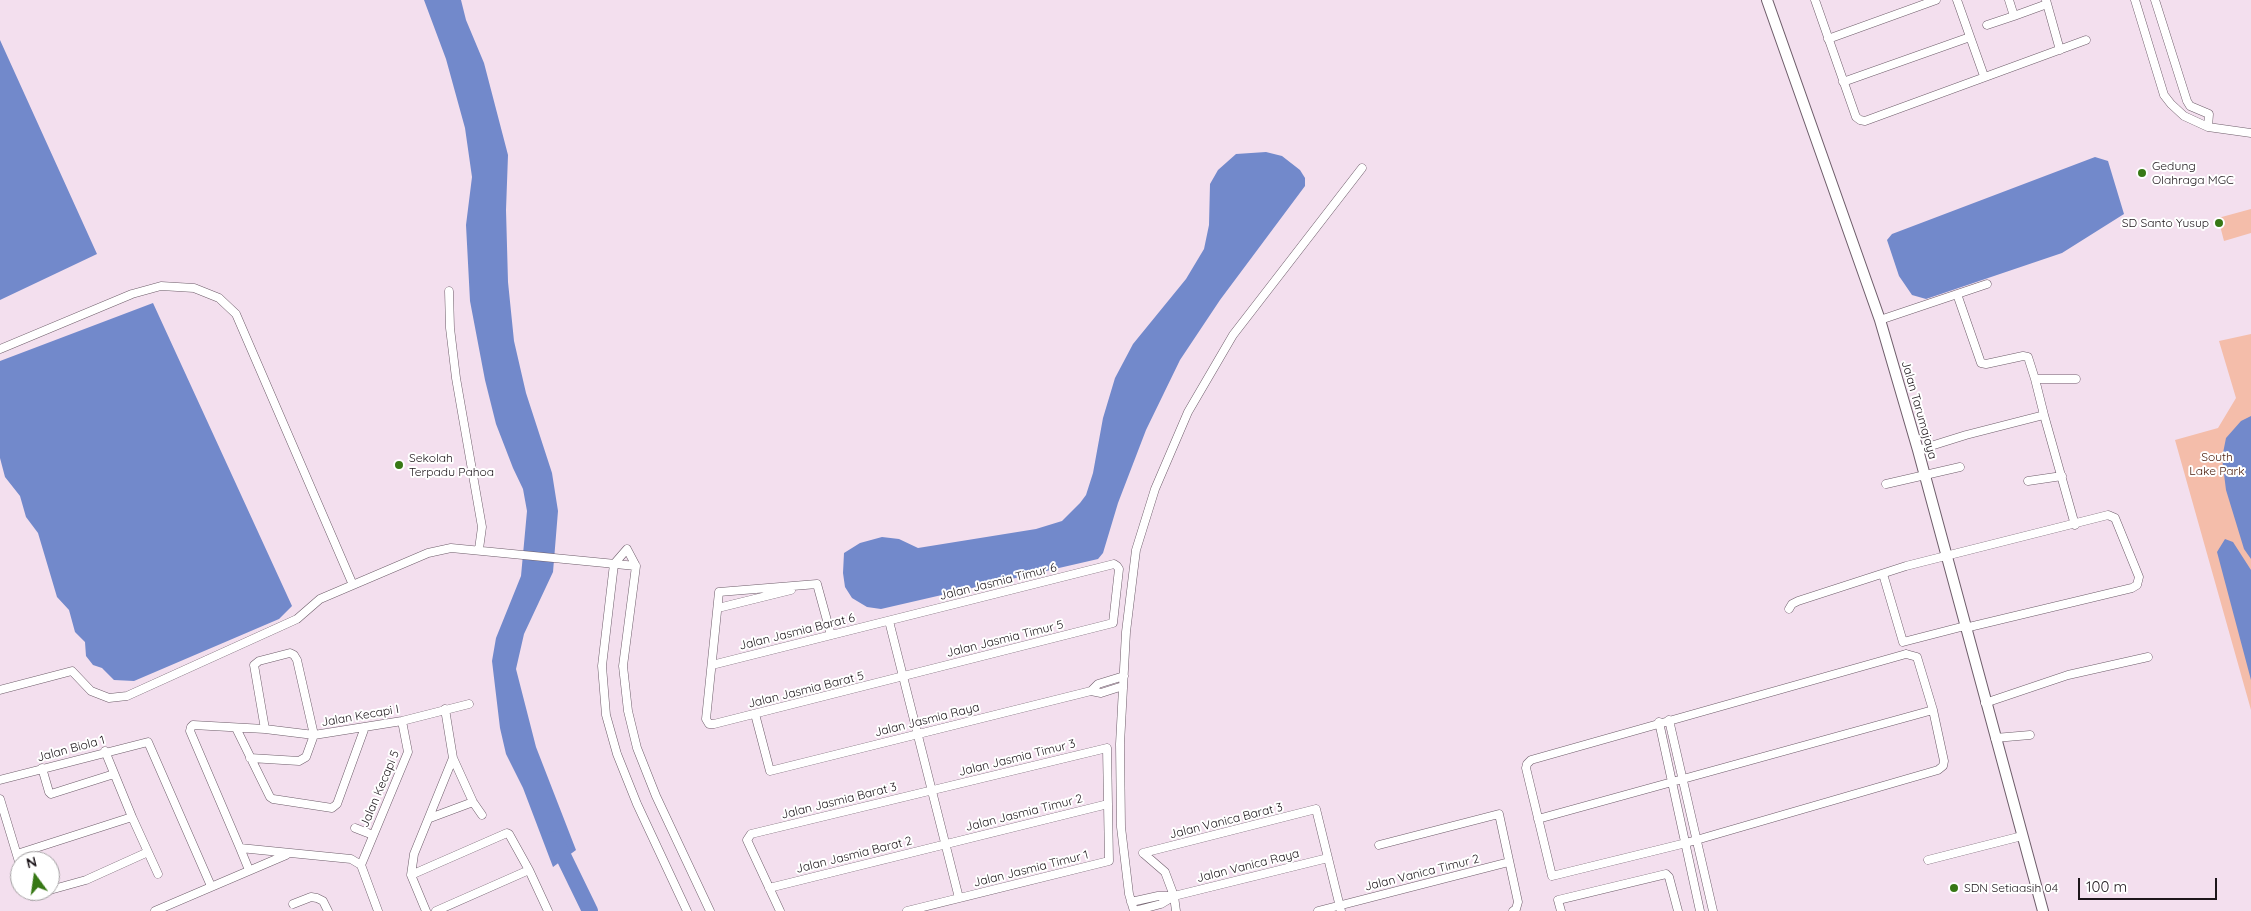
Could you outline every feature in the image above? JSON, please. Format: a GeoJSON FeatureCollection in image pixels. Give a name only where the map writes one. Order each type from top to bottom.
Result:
{"type":"FeatureCollection","features":[{"type":"Feature","properties":{"kind":"street","name":"Jalan Tarumajaya"},"geometry":{"type":"LineString","coordinates":[[1768,0],[1881,320],[1921,449],[1925,474],[1987,702],[2000,738],[2022,836],[2043,911]]}},
{"type":"Feature","properties":{"kind":"street"},"geometry":{"type":"LineString","coordinates":[[1814,0],[1856,117],[1865,121],[2086,40]]}},
{"type":"Feature","properties":{"kind":"street"},"geometry":{"type":"LineString","coordinates":[[1828,39],[1936,0]]}},
{"type":"Feature","properties":{"kind":"street"},"geometry":{"type":"LineString","coordinates":[[1957,0],[1984,76]]}},
{"type":"Feature","properties":{"kind":"street"},"geometry":{"type":"LineString","coordinates":[[2009,0],[2014,16]]}},
{"type":"Feature","properties":{"kind":"street"},"geometry":{"type":"LineString","coordinates":[[2134,0],[2164,95],[2184,116],[2208,127],[2251,133]]}},
{"type":"Feature","properties":{"kind":"street"},"geometry":{"type":"LineString","coordinates":[[2155,0],[2187,101],[2190,106],[2209,114],[2208,127]]}},
{"type":"Feature","properties":{"kind":"street"},"geometry":{"type":"LineString","coordinates":[[1987,25],[2047,2],[2060,50]]}},
{"type":"Feature","properties":{"kind":"street"},"geometry":{"type":"LineString","coordinates":[[1843,82],[1970,36]]}},
{"type":"Feature","properties":{"kind":"street"},"geometry":{"type":"LineString","coordinates":[[1134,911],[1122,827],[1120,744],[1126,632],[1136,550],[1155,489],[1188,412],[1232,335],[1362,168]]}},
{"type":"Feature","properties":{"kind":"street"},"geometry":{"type":"LineString","coordinates":[[1881,320],[1987,284]]}},
{"type":"Feature","properties":{"kind":"street"},"geometry":{"type":"LineString","coordinates":[[0,349],[132,294],[161,286],[194,288],[219,298],[236,314],[353,584]]}},
{"type":"Feature","properties":{"kind":"street"},"geometry":{"type":"LineString","coordinates":[[449,291],[450,328],[456,378],[482,527],[479,549]]}},
{"type":"Feature","properties":{"kind":"street"},"geometry":{"type":"LineString","coordinates":[[1957,294],[1981,363],[1986,364],[2026,357],[2035,380],[2075,525]]}},
{"type":"Feature","properties":{"kind":"street"},"geometry":{"type":"LineString","coordinates":[[2035,380],[2076,379]]}},
{"type":"Feature","properties":{"kind":"street"},"geometry":{"type":"LineString","coordinates":[[1921,449],[2044,415]]}},
{"type":"Feature","properties":{"kind":"street"},"geometry":{"type":"LineString","coordinates":[[1886,484],[1960,467]]}},
{"type":"Feature","properties":{"kind":"street"},"geometry":{"type":"LineString","coordinates":[[2028,481],[2062,476]]}},
{"type":"Feature","properties":{"kind":"street"},"geometry":{"type":"LineString","coordinates":[[1789,609],[1792,604],[1798,601],[1883,574],[2108,515],[2115,518],[2139,577],[2137,585],[2132,588],[1903,642],[1883,574]]}},
{"type":"Feature","properties":{"kind":"street"},"geometry":{"type":"LineString","coordinates":[[0,690],[72,671],[91,691],[109,698],[127,696],[297,619],[320,598],[428,553],[451,548],[479,549],[636,566]]}},
{"type":"Feature","properties":{"kind":"street"},"geometry":{"type":"LineString","coordinates":[[686,911],[633,796],[617,754],[606,715],[602,666],[614,564],[627,549],[636,566],[624,666],[628,711],[638,748],[656,796],[710,911]]}},
{"type":"Feature","properties":{"kind":"street","name":"Jalan Jasmia Timur 6"},"geometry":{"type":"LineString","coordinates":[[889,621],[1114,564],[1119,569],[1113,623]]}},
{"type":"Feature","properties":{"kind":"street"},"geometry":{"type":"LineString","coordinates":[[712,665],[719,592],[817,584]]}},
{"type":"Feature","properties":{"kind":"street"},"geometry":{"type":"LineString","coordinates":[[718,608],[817,584]]}},
{"type":"Feature","properties":{"kind":"street"},"geometry":{"type":"LineString","coordinates":[[817,584],[831,635]]}},
{"type":"Feature","properties":{"kind":"street"},"geometry":{"type":"LineString","coordinates":[[889,621],[959,898]]}},
{"type":"Feature","properties":{"kind":"street","name":"Jalan Jasmia Barat 6"},"geometry":{"type":"LineString","coordinates":[[712,665],[889,621]]}},
{"type":"Feature","properties":{"kind":"street","name":"Jalan Jasmia Timur 5"},"geometry":{"type":"LineString","coordinates":[[903,677],[1113,623]]}},
{"type":"Feature","properties":{"kind":"street"},"geometry":{"type":"LineString","coordinates":[[250,758],[299,762],[306,757],[314,735],[294,654],[290,653],[258,661],[254,665],[265,729]]}},
{"type":"Feature","properties":{"kind":"street"},"geometry":{"type":"LineString","coordinates":[[1906,654],[1917,657],[1933,710],[1944,761],[1943,766],[1938,770],[1686,843],[1552,876],[1526,768],[1530,760],[1659,722],[1906,654]]}},
{"type":"Feature","properties":{"kind":"street"},"geometry":{"type":"LineString","coordinates":[[1987,702],[2068,675],[2148,657]]}},
{"type":"Feature","properties":{"kind":"street","name":"Jalan Jasmia Barat 5"},"geometry":{"type":"LineString","coordinates":[[712,665],[706,718],[710,724],[903,677]]}},
{"type":"Feature","properties":{"kind":"street","name":"Jalan Jasmia Raya"},"geometry":{"type":"LineString","coordinates":[[1090,691],[1098,684],[1124,676]]}},
{"type":"Feature","properties":{"kind":"street","name":"Jalan Jasmia Raya"},"geometry":{"type":"LineString","coordinates":[[755,714],[770,771],[1090,691],[1101,693],[1123,686]]}},
{"type":"Feature","properties":{"kind":"street","name":"Jalan Kecapi I"},"geometry":{"type":"LineString","coordinates":[[240,848],[190,731],[193,725],[265,729],[314,735],[402,721],[469,704]]}},
{"type":"Feature","properties":{"kind":"street"},"geometry":{"type":"LineString","coordinates":[[445,709],[453,758],[473,802],[482,815]]}},
{"type":"Feature","properties":{"kind":"street"},"geometry":{"type":"LineString","coordinates":[[1538,818],[1933,710]]}},
{"type":"Feature","properties":{"kind":"street"},"geometry":{"type":"LineString","coordinates":[[1669,720],[1713,911]]}},
{"type":"Feature","properties":{"kind":"street","name":"Jalan Kecapi 5"},"geometry":{"type":"LineString","coordinates":[[360,866],[408,752],[402,721]]}},
{"type":"Feature","properties":{"kind":"street"},"geometry":{"type":"LineString","coordinates":[[1659,722],[1700,911]]}},
{"type":"Feature","properties":{"kind":"street"},"geometry":{"type":"LineString","coordinates":[[236,728],[273,799],[332,808],[337,804],[365,727]]}},
{"type":"Feature","properties":{"kind":"street"},"geometry":{"type":"LineString","coordinates":[[2000,738],[2030,735]]}},
{"type":"Feature","properties":{"kind":"street","name":"Jalan Biola 1"},"geometry":{"type":"LineString","coordinates":[[0,780],[105,751],[148,742],[211,886]]}},
{"type":"Feature","properties":{"kind":"street","name":"Jalan Jasmia Timur 3"},"geometry":{"type":"LineString","coordinates":[[932,790],[1107,748],[1108,804]]}},
{"type":"Feature","properties":{"kind":"street"},"geometry":{"type":"LineString","coordinates":[[105,751],[158,874]]}},
{"type":"Feature","properties":{"kind":"street"},"geometry":{"type":"LineString","coordinates":[[426,911],[411,875],[414,854],[453,758]]}},
{"type":"Feature","properties":{"kind":"street"},"geometry":{"type":"LineString","coordinates":[[42,768],[51,794],[114,774]]}},
{"type":"Feature","properties":{"kind":"street","name":"Jalan Jasmia Barat 3"},"geometry":{"type":"LineString","coordinates":[[769,888],[747,840],[751,834],[932,790]]}},
{"type":"Feature","properties":{"kind":"street"},"geometry":{"type":"LineString","coordinates":[[0,799],[16,851]]}},
{"type":"Feature","properties":{"kind":"street"},"geometry":{"type":"LineString","coordinates":[[430,818],[473,802]]}},
{"type":"Feature","properties":{"kind":"street","name":"Jalan Jasmia Timur 2"},"geometry":{"type":"LineString","coordinates":[[945,844],[1108,804]]}},
{"type":"Feature","properties":{"kind":"street","name":"Jalan Jasmia Timur 1"},"geometry":{"type":"LineString","coordinates":[[907,911],[1109,861],[1108,804]]}},
{"type":"Feature","properties":{"kind":"street","name":"Jalan Vanica Barat 3"},"geometry":{"type":"LineString","coordinates":[[1174,896],[1165,872],[1142,853],[1316,810],[1328,858]]}},
{"type":"Feature","properties":{"kind":"street"},"geometry":{"type":"LineString","coordinates":[[1380,845],[1499,814],[1518,902],[1513,911]]}},
{"type":"Feature","properties":{"kind":"street"},"geometry":{"type":"LineString","coordinates":[[26,851],[132,817]]}},
{"type":"Feature","properties":{"kind":"street"},"geometry":{"type":"LineString","coordinates":[[355,828],[373,835]]}},
{"type":"Feature","properties":{"kind":"street"},"geometry":{"type":"LineString","coordinates":[[411,875],[507,832],[529,870],[547,911]]}},
{"type":"Feature","properties":{"kind":"street"},"geometry":{"type":"LineString","coordinates":[[1928,860],[2022,836]]}},
{"type":"Feature","properties":{"kind":"street","name":"Jalan Jasmia Barat 2"},"geometry":{"type":"LineString","coordinates":[[769,888],[945,844]]}},
{"type":"Feature","properties":{"kind":"street"},"geometry":{"type":"LineString","coordinates":[[249,870],[240,848],[351,859],[360,866],[378,911]]}},
{"type":"Feature","properties":{"kind":"street"},"geometry":{"type":"LineString","coordinates":[[60,888],[86,880],[148,852]]}},
{"type":"Feature","properties":{"kind":"street"},"geometry":{"type":"LineString","coordinates":[[155,911],[289,854]]}},
{"type":"Feature","properties":{"kind":"street"},"geometry":{"type":"LineString","coordinates":[[1328,858],[1340,908]]}},
{"type":"Feature","properties":{"kind":"street","name":"Jalan Vanica Raya"},"geometry":{"type":"LineString","coordinates":[[1132,902],[1158,896],[1174,896],[1328,858]]}},
{"type":"Feature","properties":{"kind":"street","name":"Jalan Vanica Timur 2"},"geometry":{"type":"LineString","coordinates":[[1318,911],[1340,908],[1509,862]]}},
{"type":"Feature","properties":{"kind":"street"},"geometry":{"type":"LineString","coordinates":[[436,911],[529,870]]}},
{"type":"Feature","properties":{"kind":"street"},"geometry":{"type":"LineString","coordinates":[[1561,911],[1558,900],[1666,874],[1670,877],[1678,911]]}},
{"type":"Feature","properties":{"kind":"street"},"geometry":{"type":"LineString","coordinates":[[769,888],[780,911]]}},
{"type":"Feature","properties":{"kind":"street"},"geometry":{"type":"LineString","coordinates":[[1174,896],[1176,911]]}},
{"type":"Feature","properties":{"kind":"street","name":"Jalan Vanica Raya"},"geometry":{"type":"LineString","coordinates":[[1134,911],[1160,904],[1174,896]]}},
{"type":"Feature","properties":{"kind":"street"},"geometry":{"type":"LineString","coordinates":[[293,904],[311,897],[317,898],[323,901],[328,911]]}},
{"type":"Feature","properties":{"kind":"green space"},"geometry":{"type":"Polygon","coordinates":[[[2251,209],[2251,233],[2224,241],[2218,218],[2251,209]]]}},
{"type":"Feature","properties":{"kind":"green space","name":"South Lake Park"},"geometry":{"type":"Polygon","coordinates":[[[2251,334],[2251,710],[2175,440],[2218,428],[2236,398],[2219,341],[2251,334]]]}},
{"type":"Feature","properties":{"kind":"water"},"geometry":{"type":"Polygon","coordinates":[[[424,0],[461,0],[466,20],[484,63],[508,155],[506,210],[508,282],[514,341],[526,393],[552,473],[558,511],[553,572],[524,634],[516,669],[536,747],[576,850],[553,867],[523,788],[506,754],[500,728],[492,661],[496,638],[521,576],[527,511],[523,489],[496,424],[485,380],[470,301],[466,225],[472,177],[465,128],[446,59],[424,0]]]}},
{"type":"Feature","properties":{"kind":"water"},"geometry":{"type":"Polygon","coordinates":[[[0,40],[97,254],[0,300],[0,40]]]}},
{"type":"Feature","properties":{"kind":"water"},"geometry":{"type":"Polygon","coordinates":[[[1266,152],[1282,156],[1300,170],[1305,178],[1305,186],[1220,300],[1180,360],[1146,430],[1118,503],[1103,553],[1098,559],[881,609],[867,607],[852,598],[845,587],[843,573],[844,553],[860,543],[882,537],[899,539],[918,548],[1036,529],[1062,521],[1080,503],[1086,495],[1093,473],[1103,418],[1115,378],[1133,344],[1186,279],[1204,249],[1209,225],[1210,184],[1218,170],[1236,154],[1266,152]]]}},
{"type":"Feature","properties":{"kind":"water"},"geometry":{"type":"Polygon","coordinates":[[[2095,157],[2108,161],[2124,214],[2062,253],[1926,299],[1912,295],[1899,276],[1887,240],[1892,234],[2095,157]]]}},
{"type":"Feature","properties":{"kind":"water"},"geometry":{"type":"Polygon","coordinates":[[[153,303],[292,606],[279,619],[134,681],[114,680],[102,668],[93,665],[86,656],[85,642],[75,632],[69,610],[57,597],[38,533],[26,517],[20,496],[5,477],[0,458],[0,361],[153,303]]]}},
{"type":"Feature","properties":{"kind":"water"},"geometry":{"type":"Polygon","coordinates":[[[2251,416],[2251,559],[2244,549],[2226,490],[2222,458],[2226,438],[2241,421],[2251,416]]]}},
{"type":"Feature","properties":{"kind":"water"},"geometry":{"type":"Polygon","coordinates":[[[2225,539],[2233,542],[2251,570],[2251,680],[2217,552],[2225,539]]]}},
{"type":"Feature","properties":{"kind":"waterway"},"geometry":{"type":"LineString","coordinates":[[555,839],[590,911]]}},
{"type":"Feature","properties":{"kind":"place","name":"Gedung Olahraga MGC"},"geometry":{"type":"Point","coordinates":[2142,173]}},
{"type":"Feature","properties":{"kind":"place","name":"SD Santo Yusup"},"geometry":{"type":"Point","coordinates":[2219,223]}},
{"type":"Feature","properties":{"kind":"place","name":"Sekolah Terpadu Pahoa"},"geometry":{"type":"Point","coordinates":[399,465]}},
{"type":"Feature","properties":{"kind":"place","name":"SDN Setiaasih 04"},"geometry":{"type":"Point","coordinates":[1954,888]}}]}
